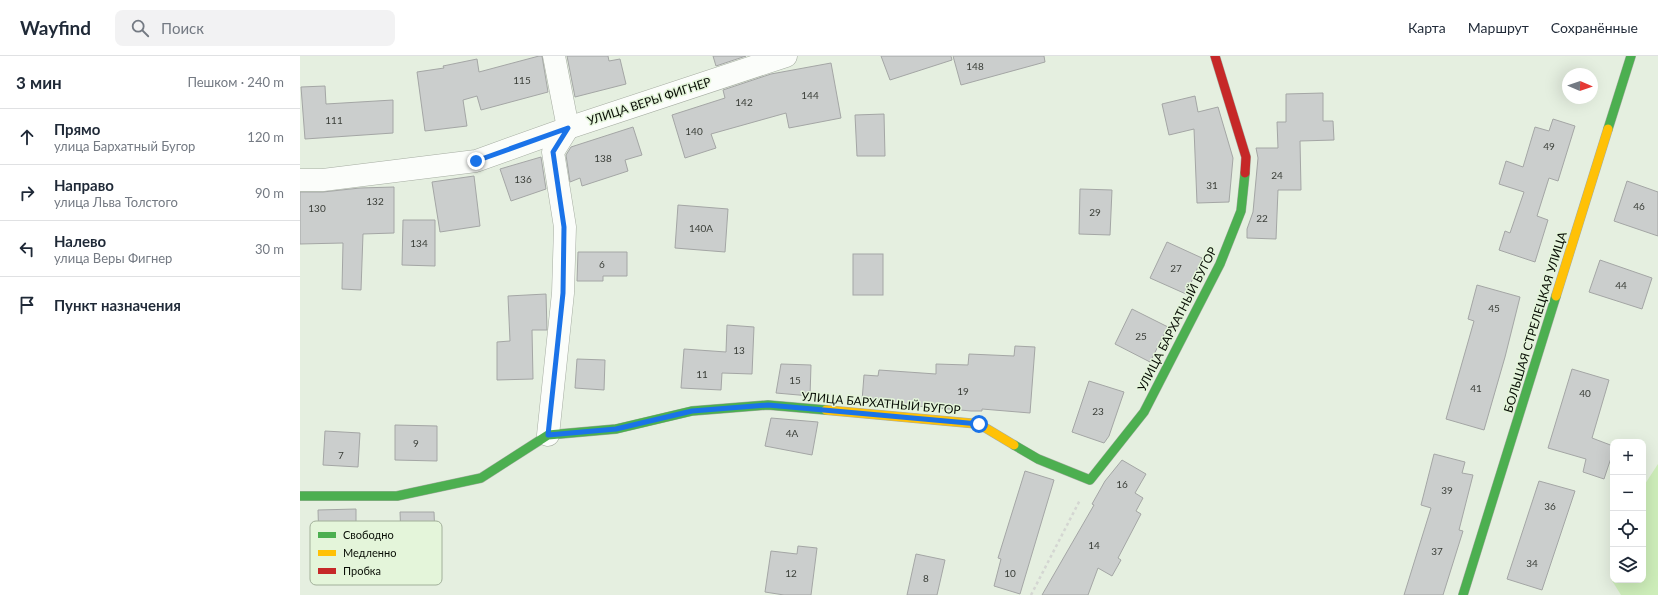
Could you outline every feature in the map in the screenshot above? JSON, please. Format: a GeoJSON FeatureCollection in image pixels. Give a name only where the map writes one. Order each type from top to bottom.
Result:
{"type":"FeatureCollection","features":[{"type":"Feature","properties":{"kind":"street"},"geometry":{"type":"LineString","coordinates":[[548,435],[563,293],[564,227],[553,152],[568,128],[554,56]]}},
{"type":"Feature","properties":{"kind":"street","name":"УЛИЦА ВЕРЫ ФИГНЕР"},"geometry":{"type":"LineString","coordinates":[[300,180],[323,180],[476,161],[568,128],[786,56]]}},
{"type":"Feature","properties":{"kind":"street","name":"УЛИЦА БАРХАТНЫЙ БУГОР"},"geometry":{"type":"LineString","coordinates":[[300,496],[397,496],[481,478],[548,435],[616,429],[692,411],[768,405],[979,424],[1038,459],[1090,480],[1144,412],[1220,264],[1241,211],[1246,157],[1215,56]]}},
{"type":"Feature","properties":{"kind":"street","name":"БОЛЬШАЯ СТРЕЛЕЦКАЯ УЛИЦА"},"geometry":{"type":"LineString","coordinates":[[1463,595],[1631,56]]}},
{"type":"Feature","properties":{"kind":"path"},"geometry":{"type":"LineString","coordinates":[[1031,595],[1090,480]]}},
{"type":"Feature","properties":{"kind":"green space"},"geometry":{"type":"Polygon","coordinates":[[[1658,464],[1658,595],[1621,595],[1614,583],[1646,583],[1646,482],[1658,464]]]}},
{"type":"Feature","properties":{"kind":"building"},"geometry":{"type":"Polygon","coordinates":[[[542,56],[548,92],[481,110],[477,96],[463,100],[467,126],[425,131],[417,72],[444,68],[443,66],[477,59],[479,72],[542,56]]]}},
{"type":"Feature","properties":{"kind":"building"},"geometry":{"type":"Polygon","coordinates":[[[567,56],[608,56],[609,61],[620,59],[626,84],[575,97],[567,56]]]}},
{"type":"Feature","properties":{"kind":"building"},"geometry":{"type":"Polygon","coordinates":[[[713,56],[746,56],[716,66],[713,56]]]}},
{"type":"Feature","properties":{"kind":"building"},"geometry":{"type":"Polygon","coordinates":[[[881,56],[951,56],[952,60],[890,80],[881,56]]]}},
{"type":"Feature","properties":{"kind":"building"},"geometry":{"type":"Polygon","coordinates":[[[953,56],[1044,56],[1045,62],[961,85],[953,56]]]}},
{"type":"Feature","properties":{"kind":"building"},"geometry":{"type":"Polygon","coordinates":[[[831,63],[841,118],[789,128],[786,113],[711,134],[716,148],[685,158],[672,115],[725,98],[723,90],[771,74],[831,63]]]}},
{"type":"Feature","properties":{"kind":"building"},"geometry":{"type":"Polygon","coordinates":[[[325,86],[326,104],[393,100],[393,133],[305,139],[301,87],[325,86]]]}},
{"type":"Feature","properties":{"kind":"building"},"geometry":{"type":"Polygon","coordinates":[[[1323,93],[1323,121],[1333,121],[1334,140],[1300,141],[1301,190],[1278,190],[1276,239],[1247,238],[1247,229],[1253,212],[1258,158],[1256,148],[1278,148],[1277,122],[1286,122],[1286,94],[1323,93]]]}},
{"type":"Feature","properties":{"kind":"building"},"geometry":{"type":"Polygon","coordinates":[[[1195,96],[1198,112],[1218,107],[1233,158],[1229,202],[1197,203],[1194,129],[1169,135],[1162,104],[1195,96]]]}},
{"type":"Feature","properties":{"kind":"building"},"geometry":{"type":"Polygon","coordinates":[[[884,114],[885,156],[857,156],[855,115],[884,114]]]}},
{"type":"Feature","properties":{"kind":"building"},"geometry":{"type":"Polygon","coordinates":[[[1553,119],[1575,126],[1558,181],[1549,178],[1537,216],[1548,220],[1535,262],[1499,250],[1505,231],[1510,233],[1524,192],[1499,184],[1506,161],[1523,167],[1535,127],[1549,131],[1553,119]]]}},
{"type":"Feature","properties":{"kind":"building"},"geometry":{"type":"Polygon","coordinates":[[[633,127],[642,155],[625,160],[628,171],[582,186],[580,178],[570,182],[566,155],[571,147],[633,127]]]}},
{"type":"Feature","properties":{"kind":"building"},"geometry":{"type":"Polygon","coordinates":[[[541,157],[546,189],[511,201],[500,169],[541,157]]]}},
{"type":"Feature","properties":{"kind":"building"},"geometry":{"type":"Polygon","coordinates":[[[474,176],[480,226],[440,232],[432,182],[474,176]]]}},
{"type":"Feature","properties":{"kind":"building"},"geometry":{"type":"Polygon","coordinates":[[[1627,181],[1658,192],[1658,236],[1614,221],[1627,181]]]}},
{"type":"Feature","properties":{"kind":"building"},"geometry":{"type":"Polygon","coordinates":[[[394,187],[394,233],[363,234],[361,290],[342,289],[343,243],[300,244],[300,192],[323,192],[360,188],[394,187]]]}},
{"type":"Feature","properties":{"kind":"building"},"geometry":{"type":"Polygon","coordinates":[[[1080,189],[1112,190],[1110,235],[1079,234],[1080,189]]]}},
{"type":"Feature","properties":{"kind":"building"},"geometry":{"type":"Polygon","coordinates":[[[678,205],[728,209],[725,252],[675,248],[678,205]]]}},
{"type":"Feature","properties":{"kind":"building"},"geometry":{"type":"Polygon","coordinates":[[[403,220],[435,220],[435,266],[402,265],[403,220]]]}},
{"type":"Feature","properties":{"kind":"building"},"geometry":{"type":"Polygon","coordinates":[[[1167,242],[1202,258],[1186,294],[1150,278],[1167,242]]]}},
{"type":"Feature","properties":{"kind":"building"},"geometry":{"type":"Polygon","coordinates":[[[578,252],[627,252],[627,276],[603,276],[603,281],[577,281],[578,252]]]}},
{"type":"Feature","properties":{"kind":"building"},"geometry":{"type":"Polygon","coordinates":[[[853,254],[883,254],[883,295],[853,295],[853,254]]]}},
{"type":"Feature","properties":{"kind":"building"},"geometry":{"type":"Polygon","coordinates":[[[1600,260],[1652,278],[1642,309],[1589,292],[1600,260]]]}},
{"type":"Feature","properties":{"kind":"building"},"geometry":{"type":"Polygon","coordinates":[[[1477,285],[1520,297],[1484,430],[1446,419],[1474,321],[1468,319],[1477,285]]]}},
{"type":"Feature","properties":{"kind":"building"},"geometry":{"type":"Polygon","coordinates":[[[546,294],[547,330],[532,330],[533,379],[497,380],[497,342],[510,341],[508,296],[546,294]]]}},
{"type":"Feature","properties":{"kind":"building"},"geometry":{"type":"Polygon","coordinates":[[[1132,309],[1168,327],[1150,362],[1115,344],[1132,309]]]}},
{"type":"Feature","properties":{"kind":"building"},"geometry":{"type":"Polygon","coordinates":[[[727,325],[754,327],[752,374],[722,373],[721,390],[681,388],[684,349],[726,352],[727,325]]]}},
{"type":"Feature","properties":{"kind":"building"},"geometry":{"type":"Polygon","coordinates":[[[1015,346],[1035,347],[1030,413],[982,409],[982,411],[971,411],[862,401],[864,375],[878,376],[879,370],[936,374],[936,364],[968,365],[969,354],[1014,356],[1015,346]]]}},
{"type":"Feature","properties":{"kind":"building"},"geometry":{"type":"Polygon","coordinates":[[[577,359],[605,360],[604,390],[575,388],[577,359]]]}},
{"type":"Feature","properties":{"kind":"building"},"geometry":{"type":"Polygon","coordinates":[[[781,364],[811,365],[810,396],[776,393],[781,364]]]}},
{"type":"Feature","properties":{"kind":"building"},"geometry":{"type":"Polygon","coordinates":[[[1572,369],[1609,380],[1592,438],[1610,445],[1610,461],[1604,479],[1583,472],[1586,459],[1548,448],[1572,369]]]}},
{"type":"Feature","properties":{"kind":"building"},"geometry":{"type":"Polygon","coordinates":[[[1089,381],[1124,392],[1109,436],[1104,443],[1072,432],[1089,381]]]}},
{"type":"Feature","properties":{"kind":"building"},"geometry":{"type":"Polygon","coordinates":[[[771,418],[818,422],[812,455],[765,446],[771,418]]]}},
{"type":"Feature","properties":{"kind":"building"},"geometry":{"type":"Polygon","coordinates":[[[395,425],[437,426],[437,461],[395,460],[395,425]]]}},
{"type":"Feature","properties":{"kind":"building"},"geometry":{"type":"Polygon","coordinates":[[[325,431],[360,433],[358,467],[323,465],[325,431]]]}},
{"type":"Feature","properties":{"kind":"building"},"geometry":{"type":"Polygon","coordinates":[[[1434,454],[1465,462],[1462,473],[1473,475],[1459,530],[1463,531],[1443,595],[1404,595],[1431,508],[1421,505],[1434,454]]]}},
{"type":"Feature","properties":{"kind":"building"},"geometry":{"type":"Polygon","coordinates":[[[1122,460],[1146,474],[1135,493],[1143,498],[1136,511],[1141,514],[1118,558],[1121,560],[1112,576],[1098,568],[1088,595],[1042,595],[1094,505],[1092,504],[1105,481],[1122,460]]]}},
{"type":"Feature","properties":{"kind":"building"},"geometry":{"type":"Polygon","coordinates":[[[1025,471],[1054,480],[1020,594],[994,586],[1001,559],[998,558],[1025,471]]]}},
{"type":"Feature","properties":{"kind":"building"},"geometry":{"type":"Polygon","coordinates":[[[1539,481],[1575,491],[1542,590],[1507,579],[1539,481]]]}},
{"type":"Feature","properties":{"kind":"building"},"geometry":{"type":"Polygon","coordinates":[[[356,509],[356,521],[318,521],[318,510],[356,509]]]}},
{"type":"Feature","properties":{"kind":"building"},"geometry":{"type":"Polygon","coordinates":[[[400,512],[434,512],[434,521],[400,521],[400,512]]]}},
{"type":"Feature","properties":{"kind":"building"},"geometry":{"type":"Polygon","coordinates":[[[798,546],[817,548],[811,595],[784,595],[765,592],[771,551],[797,554],[798,546]]]}},
{"type":"Feature","properties":{"kind":"building"},"geometry":{"type":"Polygon","coordinates":[[[916,554],[945,560],[937,595],[907,595],[916,554]]]}},
{"type":"Feature","properties":{"kind":"traffic: fast"},"geometry":{"type":"LineString","coordinates":[[1608,129],[1631,56]]}},
{"type":"Feature","properties":{"kind":"traffic: fast"},"geometry":{"type":"LineString","coordinates":[[1014,445],[1038,459],[1090,480],[1144,412],[1220,264],[1241,211],[1245,173]]}},
{"type":"Feature","properties":{"kind":"traffic: fast"},"geometry":{"type":"LineString","coordinates":[[1463,595],[1556,296]]}},
{"type":"Feature","properties":{"kind":"traffic: fast"},"geometry":{"type":"LineString","coordinates":[[300,496],[397,496],[481,478],[548,435],[616,429],[692,411],[768,405],[826,410]]}},
{"type":"Feature","properties":{"kind":"traffic: slow"},"geometry":{"type":"LineString","coordinates":[[1556,296],[1608,129]]}},
{"type":"Feature","properties":{"kind":"traffic: slow"},"geometry":{"type":"LineString","coordinates":[[826,410],[979,424],[1014,445]]}},
{"type":"Feature","properties":{"kind":"traffic: jam"},"geometry":{"type":"LineString","coordinates":[[1215,56],[1246,157],[1245,173]]}},
{"type":"Feature","properties":{"kind":"route"},"geometry":{"type":"LineString","coordinates":[[476,161],[568,128],[553,152],[564,227],[563,293],[548,435],[616,429],[692,411],[768,405],[979,424]]}}]}
